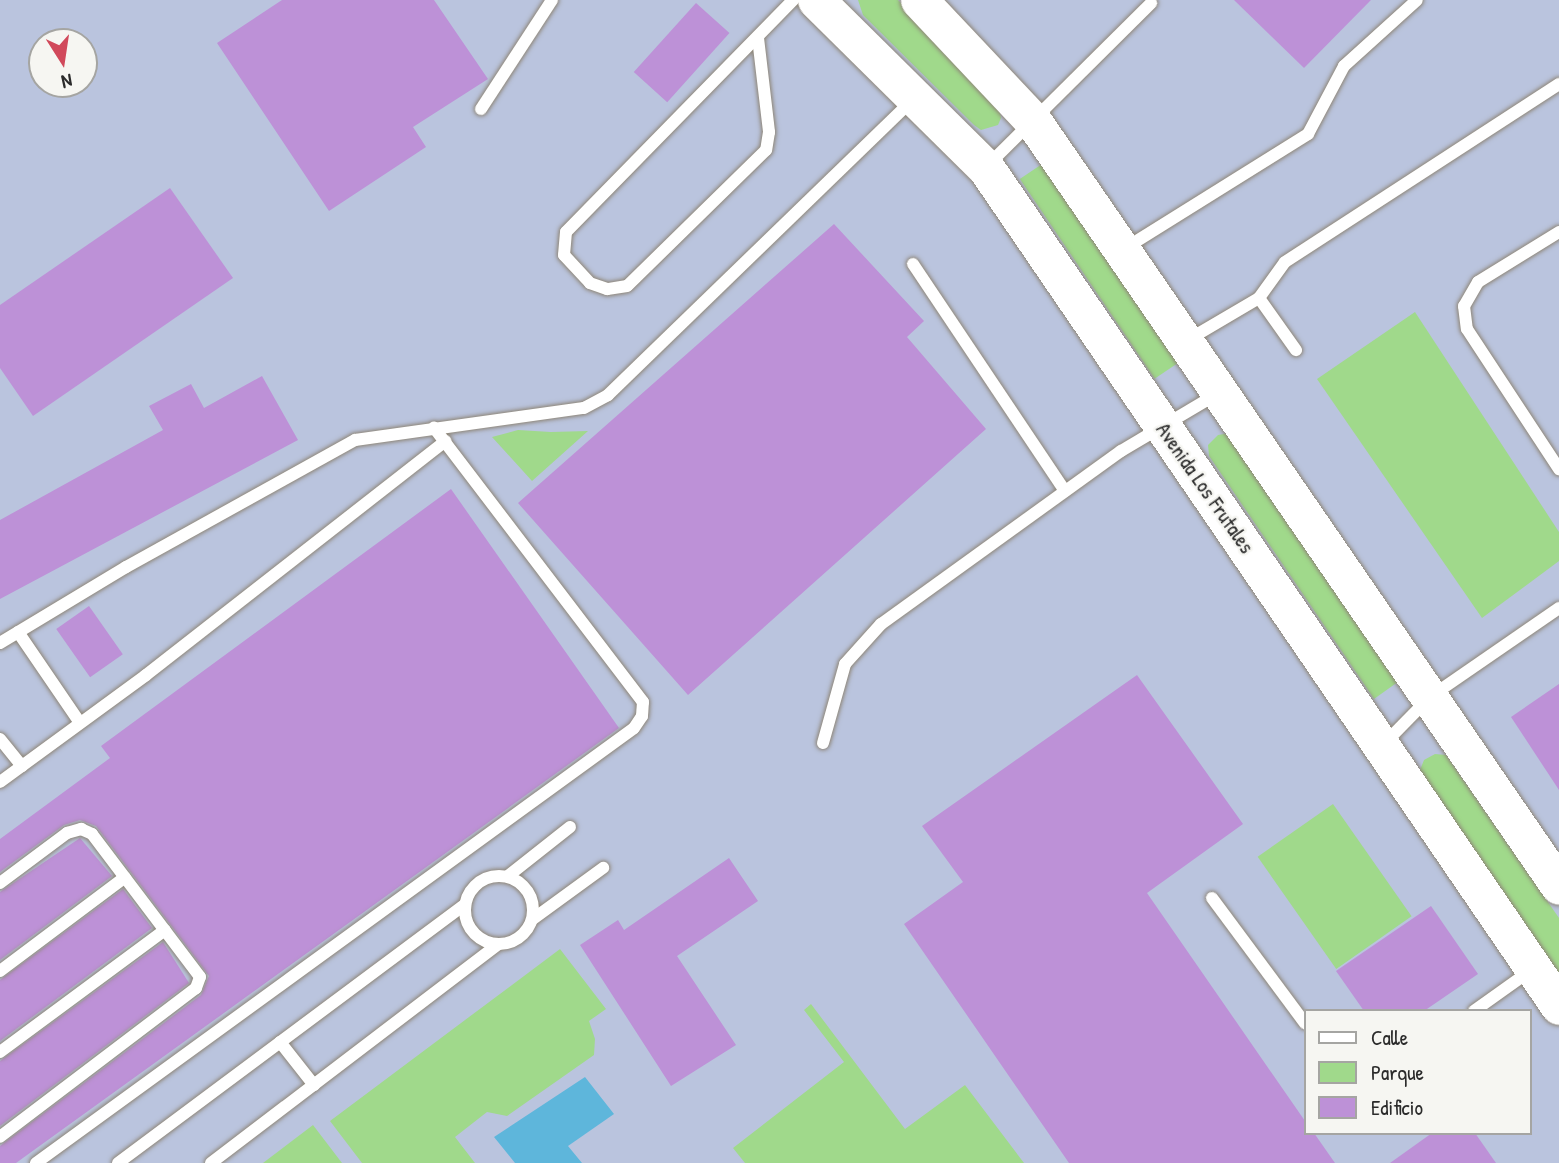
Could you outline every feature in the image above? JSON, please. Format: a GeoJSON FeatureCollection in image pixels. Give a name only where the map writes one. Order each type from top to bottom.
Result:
{"type":"FeatureCollection","features":[{"type":"Feature","properties":{"kind":"main road"},"geometry":{"type":"LineString","coordinates":[[919,0],[1032,121],[1123,249],[1559,886]]}},
{"type":"Feature","properties":{"kind":"main road","name":"Avenida Los Frutales"},"geometry":{"type":"LineString","coordinates":[[817,3],[986,168],[1559,1006]]}},
{"type":"Feature","properties":{"kind":"lane"},"geometry":{"type":"LineString","coordinates":[[481,109],[552,0]]}},
{"type":"Feature","properties":{"kind":"lane"},"geometry":{"type":"LineString","coordinates":[[1123,249],[1308,134],[1344,66],[1417,0]]}},
{"type":"Feature","properties":{"kind":"lane"},"geometry":{"type":"LineString","coordinates":[[758,38],[769,132],[765,150],[627,286],[607,289],[590,283],[564,256],[566,232],[758,38],[817,3]]}},
{"type":"Feature","properties":{"kind":"lane"},"geometry":{"type":"LineString","coordinates":[[986,168],[1152,3]]}},
{"type":"Feature","properties":{"kind":"lane"},"geometry":{"type":"LineString","coordinates":[[1186,341],[1259,298],[1286,262],[1559,84]]}},
{"type":"Feature","properties":{"kind":"lane"},"geometry":{"type":"LineString","coordinates":[[0,643],[126,567],[355,440],[584,408],[608,395],[916,97]]}},
{"type":"Feature","properties":{"kind":"lane"},"geometry":{"type":"LineString","coordinates":[[1559,232],[1478,282],[1464,306],[1466,329],[1559,470]]}},
{"type":"Feature","properties":{"kind":"lane"},"geometry":{"type":"LineString","coordinates":[[913,264],[1065,491]]}},
{"type":"Feature","properties":{"kind":"lane"},"geometry":{"type":"LineString","coordinates":[[1259,298],[1297,350]]}},
{"type":"Feature","properties":{"kind":"lane"},"geometry":{"type":"LineString","coordinates":[[823,743],[845,664],[862,642],[1065,491],[1162,426],[1220,392]]}},
{"type":"Feature","properties":{"kind":"lane"},"geometry":{"type":"LineString","coordinates":[[36,1163],[634,728],[642,716],[643,702],[434,428]]}},
{"type":"Feature","properties":{"kind":"lane"},"geometry":{"type":"LineString","coordinates":[[0,782],[445,441]]}},
{"type":"Feature","properties":{"kind":"lane"},"geometry":{"type":"LineString","coordinates":[[1383,745],[1430,697],[1559,608]]}},
{"type":"Feature","properties":{"kind":"lane"},"geometry":{"type":"LineString","coordinates":[[18,632],[80,723]]}},
{"type":"Feature","properties":{"kind":"lane"},"geometry":{"type":"LineString","coordinates":[[0,739],[22,766]]}},
{"type":"Feature","properties":{"kind":"lane"},"geometry":{"type":"LineString","coordinates":[[508,876],[570,827]]}},
{"type":"Feature","properties":{"kind":"lane"},"geometry":{"type":"LineString","coordinates":[[0,883],[67,833],[81,829],[92,834],[200,977],[196,988],[0,1137]]}},
{"type":"Feature","properties":{"kind":"lane"},"geometry":{"type":"LineString","coordinates":[[211,1163],[498,944],[520,937],[533,919],[603,868]]}},
{"type":"Feature","properties":{"kind":"lane"},"geometry":{"type":"LineString","coordinates":[[118,1163],[465,904],[476,884],[496,875],[518,880],[532,897],[533,919]]}},
{"type":"Feature","properties":{"kind":"lane"},"geometry":{"type":"LineString","coordinates":[[0,971],[125,877]]}},
{"type":"Feature","properties":{"kind":"lane"},"geometry":{"type":"LineString","coordinates":[[1212,898],[1304,1022]]}},
{"type":"Feature","properties":{"kind":"lane"},"geometry":{"type":"LineString","coordinates":[[465,904],[469,927],[476,936],[498,944]]}},
{"type":"Feature","properties":{"kind":"lane"},"geometry":{"type":"LineString","coordinates":[[0,1052],[165,930]]}},
{"type":"Feature","properties":{"kind":"lane"},"geometry":{"type":"LineString","coordinates":[[1477,1009],[1533,968]]}},
{"type":"Feature","properties":{"kind":"lane"},"geometry":{"type":"LineString","coordinates":[[280,1042],[314,1085]]}},
{"type":"Feature","properties":{"kind":"shaded area"},"geometry":{"type":"Polygon","coordinates":[[[0,0],[1559,0],[1559,1163],[0,1163],[0,0]]]}},
{"type":"Feature","properties":{"kind":"green space"},"geometry":{"type":"Polygon","coordinates":[[[858,0],[898,0],[998,103],[1001,118],[998,125],[981,130],[974,125],[863,15],[858,0]]]}},
{"type":"Feature","properties":{"kind":"green space"},"geometry":{"type":"Polygon","coordinates":[[[1048,160],[1183,360],[1155,379],[1020,179],[1048,160]]]}},
{"type":"Feature","properties":{"kind":"green space"},"geometry":{"type":"Polygon","coordinates":[[[1415,312],[1559,532],[1559,561],[1482,618],[1317,379],[1415,312]]]}},
{"type":"Feature","properties":{"kind":"green space"},"geometry":{"type":"Polygon","coordinates":[[[518,430],[588,431],[532,481],[492,437],[518,430]]]}},
{"type":"Feature","properties":{"kind":"green space"},"geometry":{"type":"Polygon","coordinates":[[[1230,433],[1402,679],[1374,699],[1209,456],[1208,445],[1218,435],[1230,433]]]}},
{"type":"Feature","properties":{"kind":"green space"},"geometry":{"type":"Polygon","coordinates":[[[1435,754],[1446,755],[1559,918],[1559,978],[1420,770],[1424,760],[1435,754]]]}},
{"type":"Feature","properties":{"kind":"green space"},"geometry":{"type":"Polygon","coordinates":[[[1333,804],[1412,916],[1336,969],[1258,857],[1333,804]]]}},
{"type":"Feature","properties":{"kind":"green space"},"geometry":{"type":"Polygon","coordinates":[[[560,949],[606,1009],[589,1021],[595,1039],[594,1055],[507,1116],[487,1112],[455,1137],[475,1163],[362,1163],[330,1121],[560,949]]]}},
{"type":"Feature","properties":{"kind":"green space"},"geometry":{"type":"Polygon","coordinates":[[[811,1004],[905,1129],[965,1085],[1024,1163],[745,1163],[733,1148],[844,1062],[804,1010],[811,1004]]]}},
{"type":"Feature","properties":{"kind":"green space"},"geometry":{"type":"Polygon","coordinates":[[[313,1125],[342,1163],[263,1163],[313,1125]]]}},
{"type":"Feature","properties":{"kind":"water"},"geometry":{"type":"Polygon","coordinates":[[[585,1077],[614,1114],[568,1146],[582,1163],[515,1163],[494,1137],[585,1077]]]}},
{"type":"Feature","properties":{"kind":"building"},"geometry":{"type":"Polygon","coordinates":[[[282,0],[434,0],[488,79],[413,127],[426,147],[329,211],[217,43],[282,0]]]}},
{"type":"Feature","properties":{"kind":"building"},"geometry":{"type":"Polygon","coordinates":[[[1234,0],[1371,0],[1304,68],[1234,0]]]}},
{"type":"Feature","properties":{"kind":"building"},"geometry":{"type":"Polygon","coordinates":[[[696,3],[729,33],[667,102],[634,72],[696,3]]]}},
{"type":"Feature","properties":{"kind":"building"},"geometry":{"type":"Polygon","coordinates":[[[170,188],[233,278],[33,416],[0,368],[0,305],[170,188]]]}},
{"type":"Feature","properties":{"kind":"building"},"geometry":{"type":"Polygon","coordinates":[[[834,224],[924,321],[907,337],[986,429],[688,695],[518,503],[834,224]]]}},
{"type":"Feature","properties":{"kind":"building"},"geometry":{"type":"Polygon","coordinates":[[[262,376],[298,440],[0,599],[0,520],[163,430],[149,406],[191,384],[204,408],[262,376]]]}},
{"type":"Feature","properties":{"kind":"building"},"geometry":{"type":"Polygon","coordinates":[[[451,489],[619,728],[16,1163],[0,1163],[0,1146],[201,995],[209,976],[96,826],[80,820],[64,825],[0,872],[0,839],[110,758],[101,746],[451,489]]]}},
{"type":"Feature","properties":{"kind":"building"},"geometry":{"type":"Polygon","coordinates":[[[89,606],[123,654],[90,677],[56,629],[89,606]]]}},
{"type":"Feature","properties":{"kind":"building"},"geometry":{"type":"Polygon","coordinates":[[[1137,675],[1243,824],[1147,893],[1304,1120],[1304,1135],[1315,1135],[1335,1163],[1069,1163],[904,924],[963,882],[922,826],[1137,675]]]}},
{"type":"Feature","properties":{"kind":"building"},"geometry":{"type":"Polygon","coordinates":[[[1559,684],[1559,790],[1511,717],[1559,684]]]}},
{"type":"Feature","properties":{"kind":"building"},"geometry":{"type":"Polygon","coordinates":[[[80,838],[112,876],[0,960],[0,892],[80,838]]]}},
{"type":"Feature","properties":{"kind":"building"},"geometry":{"type":"Polygon","coordinates":[[[729,858],[758,901],[677,956],[736,1045],[671,1086],[580,945],[618,920],[624,930],[729,858]]]}},
{"type":"Feature","properties":{"kind":"building"},"geometry":{"type":"Polygon","coordinates":[[[123,889],[152,928],[0,1041],[0,980],[123,889]]]}},
{"type":"Feature","properties":{"kind":"building"},"geometry":{"type":"Polygon","coordinates":[[[1431,906],[1478,974],[1427,1009],[1363,1009],[1336,971],[1431,906]]]}},
{"type":"Feature","properties":{"kind":"building"},"geometry":{"type":"Polygon","coordinates":[[[163,942],[189,983],[0,1126],[0,1061],[163,942]]]}},
{"type":"Feature","properties":{"kind":"building"},"geometry":{"type":"Polygon","coordinates":[[[1429,1135],[1476,1135],[1496,1163],[1390,1163],[1429,1135]]]}}]}
